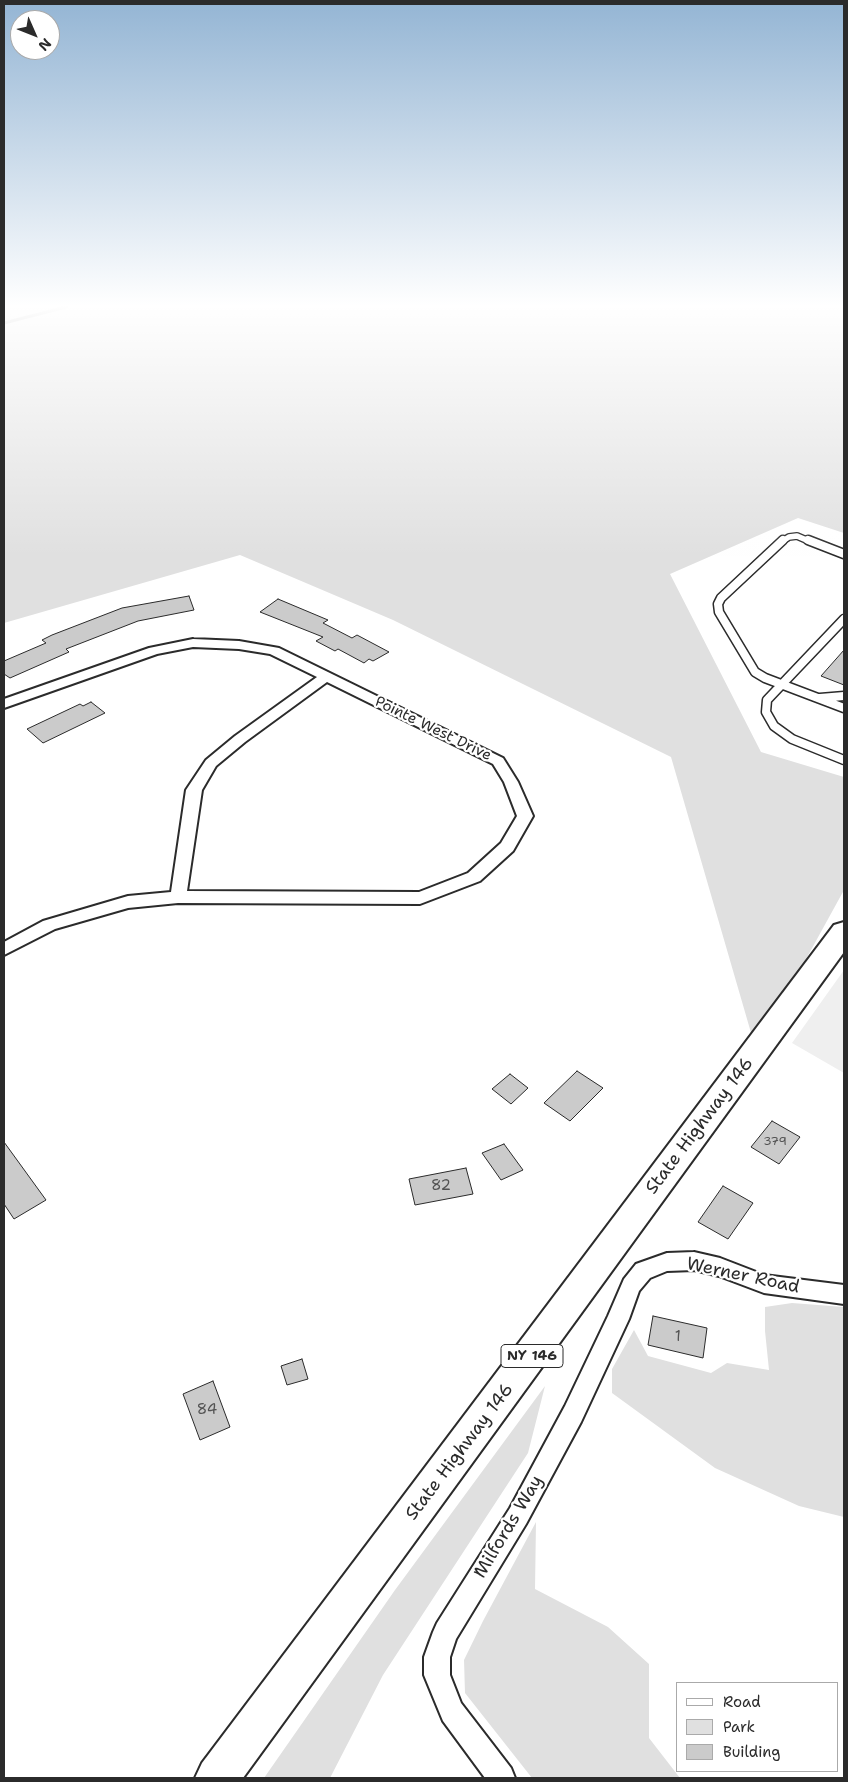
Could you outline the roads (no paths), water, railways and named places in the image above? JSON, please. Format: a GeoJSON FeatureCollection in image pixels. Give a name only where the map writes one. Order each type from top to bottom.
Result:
{"type":"FeatureCollection","features":[{"type":"Feature","properties":{"kind":"main road","name":"State Highway 146"},"geometry":{"type":"LineString","coordinates":[[218,1778],[844,932]]}},
{"type":"Feature","properties":{"kind":"street","name":"Pointe West Drive"},"geometry":{"type":"LineString","coordinates":[[4,704],[154,651],[193,643],[239,645],[274,651],[498,761],[511,782],[525,816],[507,848],[474,877],[420,898],[178,898],[128,902],[49,925],[4,949]]}},
{"type":"Feature","properties":{"kind":"street"},"geometry":{"type":"LineString","coordinates":[[178,898],[194,790],[211,763],[240,739],[326,677]]}},
{"type":"Feature","properties":{"kind":"street","name":"Werner Road"},"geometry":{"type":"LineString","coordinates":[[643,1271],[667,1262],[694,1261],[720,1267],[764,1284],[844,1295]]}},
{"type":"Feature","properties":{"kind":"street","name":"Milfords Way"},"geometry":{"type":"LineString","coordinates":[[501,1778],[452,1712],[438,1675],[438,1656],[446,1632],[518,1516],[573,1414],[618,1319],[631,1286],[643,1271]]}},
{"type":"Feature","properties":{"kind":"lane"},"geometry":{"type":"LineString","coordinates":[[844,554],[797,536],[789,537],[784,539],[728,591],[718,604],[719,612],[755,672],[765,678],[844,708]]}},
{"type":"Feature","properties":{"kind":"lane"},"geometry":{"type":"LineString","coordinates":[[844,619],[767,700],[766,712],[774,726],[792,739],[844,760]]}},
{"type":"Feature","properties":{"kind":"lane"},"geometry":{"type":"LineString","coordinates":[[819,698],[844,696]]}}]}
